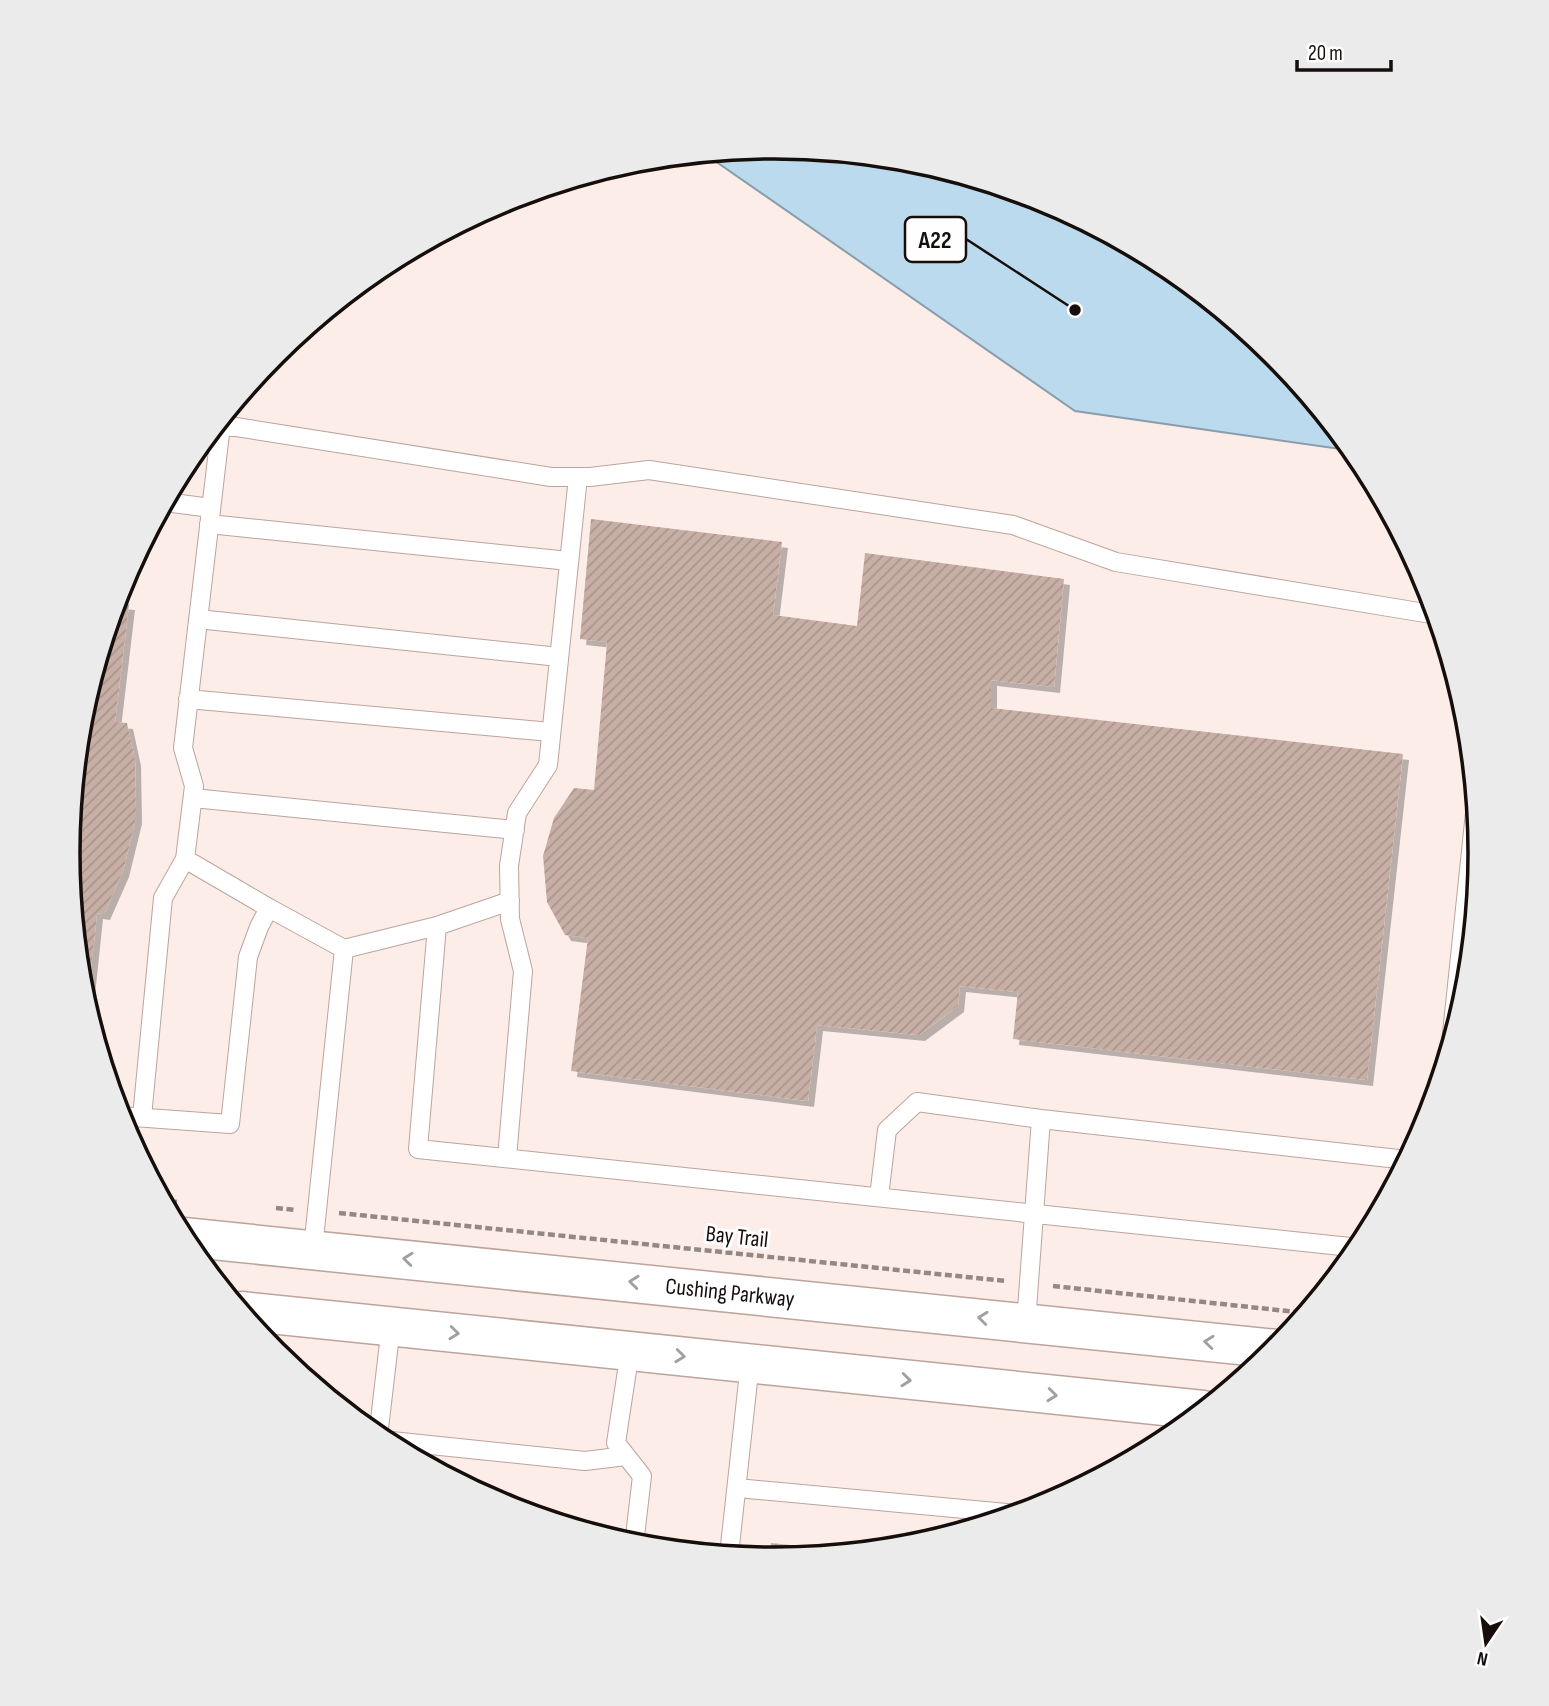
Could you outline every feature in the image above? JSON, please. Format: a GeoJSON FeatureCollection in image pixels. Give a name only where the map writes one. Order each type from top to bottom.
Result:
{"type":"FeatureCollection","features":[{"type":"Feature","properties":{"kind":"main road","name":"Cushing Parkway"},"geometry":{"type":"LineString","coordinates":[[185,1220],[313,1250],[1261,1347]]}},
{"type":"Feature","properties":{"kind":"main road"},"geometry":{"type":"LineString","coordinates":[[254,1312],[1190,1409]]}},
{"type":"Feature","properties":{"kind":"lane"},"geometry":{"type":"LineString","coordinates":[[228,426],[551,477],[590,477],[649,470],[1013,524],[1116,562],[1426,613]]}},
{"type":"Feature","properties":{"kind":"lane"},"geometry":{"type":"LineString","coordinates":[[142,1117],[163,898],[185,859],[193,799],[194,786],[183,748],[217,440]]}},
{"type":"Feature","properties":{"kind":"lane"},"geometry":{"type":"LineString","coordinates":[[507,1158],[523,971],[510,919],[509,866],[517,813],[548,765],[578,477]]}},
{"type":"Feature","properties":{"kind":"lane"},"geometry":{"type":"LineString","coordinates":[[174,505],[210,516],[569,561]]}},
{"type":"Feature","properties":{"kind":"lane"},"geometry":{"type":"LineString","coordinates":[[198,619],[559,657]]}},
{"type":"Feature","properties":{"kind":"lane"},"geometry":{"type":"LineString","coordinates":[[188,699],[551,732]]}},
{"type":"Feature","properties":{"kind":"lane"},"geometry":{"type":"LineString","coordinates":[[193,799],[515,830]]}},
{"type":"Feature","properties":{"kind":"lane"},"geometry":{"type":"LineString","coordinates":[[185,859],[345,949],[437,926],[510,901]]}},
{"type":"Feature","properties":{"kind":"lane"},"geometry":{"type":"LineString","coordinates":[[1459,966],[1467,887]]}},
{"type":"Feature","properties":{"kind":"lane"},"geometry":{"type":"LineString","coordinates":[[132,1117],[230,1124],[248,957],[270,908]]}},
{"type":"Feature","properties":{"kind":"lane"},"geometry":{"type":"LineString","coordinates":[[437,926],[418,1149],[1346,1247]]}},
{"type":"Feature","properties":{"kind":"lane"},"geometry":{"type":"LineString","coordinates":[[313,1250],[345,949]]}},
{"type":"Feature","properties":{"kind":"lane"},"geometry":{"type":"LineString","coordinates":[[879,1198],[887,1130],[918,1102],[1041,1119],[1398,1159]]}},
{"type":"Feature","properties":{"kind":"lane"},"geometry":{"type":"LineString","coordinates":[[1026,1323],[1041,1119]]}},
{"type":"Feature","properties":{"kind":"lane"},"geometry":{"type":"LineString","coordinates":[[381,1425],[391,1326]]}},
{"type":"Feature","properties":{"kind":"lane"},"geometry":{"type":"LineString","coordinates":[[630,1351],[616,1443],[642,1476],[635,1533]]}},
{"type":"Feature","properties":{"kind":"lane"},"geometry":{"type":"LineString","coordinates":[[730,1546],[750,1363]]}},
{"type":"Feature","properties":{"kind":"lane"},"geometry":{"type":"LineString","coordinates":[[406,1441],[585,1461],[626,1456]]}},
{"type":"Feature","properties":{"kind":"lane"},"geometry":{"type":"LineString","coordinates":[[737,1488],[992,1512]]}},
{"type":"Feature","properties":{"kind":"path","name":"Bay Trail"},"geometry":{"type":"LineString","coordinates":[[275,1208],[1029,1283],[1294,1313]]}},
{"type":"Feature","properties":{"kind":"water"},"geometry":{"type":"Polygon","coordinates":[[[820,160],[910,172],[998,196],[1040,212],[1122,252],[1197,302],[1265,362],[1296,395],[1338,449],[1075,411],[716,161],[820,160]]]}},
{"type":"Feature","properties":{"kind":"building"},"geometry":{"type":"Polygon","coordinates":[[[591,519],[782,542],[773,615],[857,626],[865,553],[1064,579],[1054,687],[991,680],[991,708],[1403,754],[1367,1080],[1013,1039],[1018,992],[960,986],[958,1006],[919,1035],[817,1025],[808,1101],[571,1071],[588,938],[565,935],[547,902],[543,856],[554,818],[574,788],[594,790],[607,642],[580,639],[591,519]]]}},
{"type":"Feature","properties":{"kind":"building"},"geometry":{"type":"Polygon","coordinates":[[[127,604],[129,604],[115,722],[127,723],[135,760],[136,818],[123,871],[104,914],[97,913],[91,971],[86,944],[80,853],[86,762],[104,673],[117,630],[127,604]]]}},
{"type":"Feature","properties":{"kind":"building"},"geometry":{"type":"Polygon","coordinates":[[[771,1543],[803,1546],[774,1547],[771,1547],[771,1543]]]}},
{"type":"Feature","properties":{"kind":"place","name":"A22"},"geometry":{"type":"Point","coordinates":[1075,310]}}]}
